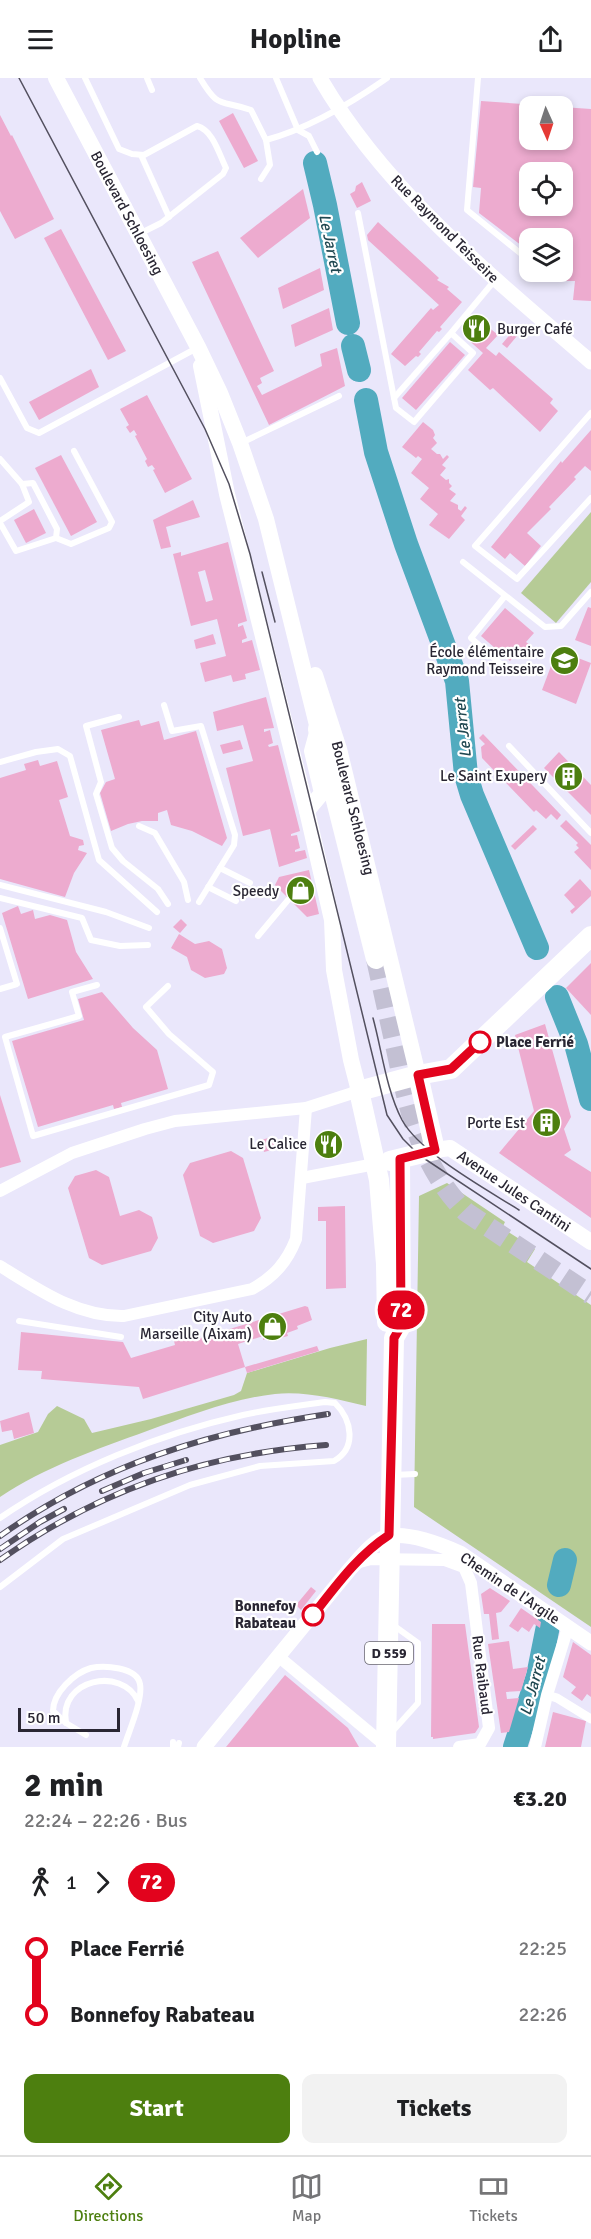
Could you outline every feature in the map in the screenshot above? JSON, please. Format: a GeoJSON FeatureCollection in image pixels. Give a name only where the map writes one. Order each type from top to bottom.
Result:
{"type":"FeatureCollection","features":[{"type":"Feature","properties":{"kind":"main road","name":"Boulevard Schloesing"},"geometry":{"type":"LineString","coordinates":[[56,78],[198,347],[240,443],[266,519],[318,729],[312,751],[322,793],[307,811]]}},
{"type":"Feature","properties":{"kind":"main road","name":"Boulevard Schloesing"},"geometry":{"type":"LineString","coordinates":[[198,347],[226,494],[307,811],[332,920],[334,970],[359,1091]]}},
{"type":"Feature","properties":{"kind":"main road","name":"Boulevard Schloesing"},"geometry":{"type":"LineString","coordinates":[[273,546],[288,570],[315,675],[339,749],[418,1075]]}},
{"type":"Feature","properties":{"kind":"main road"},"geometry":{"type":"LineString","coordinates":[[318,729],[376,959]]}},
{"type":"Feature","properties":{"kind":"main road"},"geometry":{"type":"LineString","coordinates":[[359,1091],[418,1075],[451,1069],[591,936]]}},
{"type":"Feature","properties":{"kind":"main road"},"geometry":{"type":"LineString","coordinates":[[375,1164],[435,1150],[418,1075]]}},
{"type":"Feature","properties":{"kind":"main road","name":"D 559"},"geometry":{"type":"LineString","coordinates":[[359,1091],[379,1180],[386,1264],[387,1326],[394,1338]]}},
{"type":"Feature","properties":{"kind":"main road","name":"Avenue Jules Cantini"},"geometry":{"type":"LineString","coordinates":[[435,1150],[450,1148],[591,1242]]}},
{"type":"Feature","properties":{"kind":"main road","name":"D 559"},"geometry":{"type":"LineString","coordinates":[[387,1744],[394,1338],[401,1326],[400,1159]]}},
{"type":"Feature","properties":{"kind":"street","name":"Rue Raymond Teisseire"},"geometry":{"type":"LineString","coordinates":[[320,78],[338,109],[395,181],[495,279],[591,363]]}},
{"type":"Feature","properties":{"kind":"street"},"geometry":{"type":"LineString","coordinates":[[0,1191],[72,1153],[145,1129],[176,1121],[306,1108],[359,1091]]}},
{"type":"Feature","properties":{"kind":"street"},"geometry":{"type":"LineString","coordinates":[[0,1266],[63,1303],[109,1316],[136,1314],[252,1289],[267,1281],[290,1256],[296,1239],[306,1108]]}},
{"type":"Feature","properties":{"kind":"street"},"geometry":{"type":"LineString","coordinates":[[302,1178],[375,1164]]}},
{"type":"Feature","properties":{"kind":"street"},"geometry":{"type":"LineString","coordinates":[[204,1747],[356,1563],[389,1535]]}},
{"type":"Feature","properties":{"kind":"street","name":"Chemin de l'Argile"},"geometry":{"type":"LineString","coordinates":[[389,1535],[441,1544],[476,1563],[591,1643]]}},
{"type":"Feature","properties":{"kind":"street"},"geometry":{"type":"LineString","coordinates":[[356,1563],[370,1559],[445,1560],[464,1567],[471,1583]]}},
{"type":"Feature","properties":{"kind":"street","name":"Rue Raibaud"},"geometry":{"type":"LineString","coordinates":[[459,1747],[480,1744],[489,1728],[471,1583],[476,1563]]}},
{"type":"Feature","properties":{"kind":"street"},"geometry":{"type":"LineString","coordinates":[[535,1747],[566,1626]]}},
{"type":"Feature","properties":{"kind":"street"},"geometry":{"type":"LineString","coordinates":[[279,1657],[387,1744]]}},
{"type":"Feature","properties":{"kind":"street"},"geometry":{"type":"LineString","coordinates":[[547,1695],[557,1698],[591,1719]]}},
{"type":"Feature","properties":{"kind":"lane"},"geometry":{"type":"LineString","coordinates":[[85,78],[119,149],[141,155],[197,126],[208,131],[226,168],[223,174],[161,223],[139,234]]}},
{"type":"Feature","properties":{"kind":"lane"},"geometry":{"type":"LineString","coordinates":[[147,78],[152,90]]}},
{"type":"Feature","properties":{"kind":"lane"},"geometry":{"type":"LineString","coordinates":[[200,78],[209,93],[219,103],[251,110],[266,140],[270,165],[261,179]]}},
{"type":"Feature","properties":{"kind":"lane"},"geometry":{"type":"LineString","coordinates":[[276,78],[298,130],[309,136],[317,152]]}},
{"type":"Feature","properties":{"kind":"lane"},"geometry":{"type":"LineString","coordinates":[[266,140],[298,130],[338,109],[387,78]]}},
{"type":"Feature","properties":{"kind":"lane"},"geometry":{"type":"LineString","coordinates":[[478,78],[467,210],[519,252]]}},
{"type":"Feature","properties":{"kind":"lane"},"geometry":{"type":"LineString","coordinates":[[141,155],[170,216]]}},
{"type":"Feature","properties":{"kind":"lane"},"geometry":{"type":"LineString","coordinates":[[358,213],[396,408],[414,422],[473,353],[451,333]]}},
{"type":"Feature","properties":{"kind":"lane"},"geometry":{"type":"LineString","coordinates":[[394,398],[495,279]]}},
{"type":"Feature","properties":{"kind":"lane"},"geometry":{"type":"LineString","coordinates":[[0,378],[27,428],[39,433],[198,347]]}},
{"type":"Feature","properties":{"kind":"lane"},"geometry":{"type":"LineString","coordinates":[[240,443],[339,396]]}},
{"type":"Feature","properties":{"kind":"lane"},"geometry":{"type":"LineString","coordinates":[[591,413],[475,546],[517,579],[591,498]]}},
{"type":"Feature","properties":{"kind":"lane"},"geometry":{"type":"LineString","coordinates":[[0,459],[22,484],[29,502],[0,522],[16,551],[56,538],[71,544],[109,528],[112,522],[74,451]]}},
{"type":"Feature","properties":{"kind":"lane"},"geometry":{"type":"LineString","coordinates":[[22,484],[33,483],[57,529],[56,538]]}},
{"type":"Feature","properties":{"kind":"lane"},"geometry":{"type":"LineString","coordinates":[[463,562],[545,627],[561,626],[591,592]]}},
{"type":"Feature","properties":{"kind":"lane"},"geometry":{"type":"LineString","coordinates":[[505,596],[471,638],[510,672]]}},
{"type":"Feature","properties":{"kind":"lane"},"geometry":{"type":"LineString","coordinates":[[164,705],[171,731],[201,726],[235,835],[234,845],[199,902]]}},
{"type":"Feature","properties":{"kind":"lane"},"geometry":{"type":"LineString","coordinates":[[119,717],[86,726],[101,782],[96,794],[112,848],[123,861],[158,889],[168,904]]}},
{"type":"Feature","properties":{"kind":"lane"},"geometry":{"type":"LineString","coordinates":[[509,746],[591,833]]}},
{"type":"Feature","properties":{"kind":"lane"},"geometry":{"type":"LineString","coordinates":[[0,762],[36,752],[58,749],[70,756],[99,860],[157,912]]}},
{"type":"Feature","properties":{"kind":"lane"},"geometry":{"type":"LineString","coordinates":[[139,826],[155,833],[184,882],[188,900]]}},
{"type":"Feature","properties":{"kind":"lane"},"geometry":{"type":"LineString","coordinates":[[220,868],[250,883]]}},
{"type":"Feature","properties":{"kind":"lane"},"geometry":{"type":"LineString","coordinates":[[0,885],[106,912],[149,928]]}},
{"type":"Feature","properties":{"kind":"lane"},"geometry":{"type":"LineString","coordinates":[[208,887],[236,901]]}},
{"type":"Feature","properties":{"kind":"lane"},"geometry":{"type":"LineString","coordinates":[[0,898],[82,918],[91,940],[120,946],[148,945]]}},
{"type":"Feature","properties":{"kind":"lane"},"geometry":{"type":"LineString","coordinates":[[258,936],[288,900]]}},
{"type":"Feature","properties":{"kind":"lane"},"geometry":{"type":"LineString","coordinates":[[0,928],[17,984],[0,989]]}},
{"type":"Feature","properties":{"kind":"lane"},"geometry":{"type":"LineString","coordinates":[[97,985],[72,992],[79,1017],[5,1037],[33,1136],[209,1085],[213,1072],[169,1035],[146,1007],[168,986]]}},
{"type":"Feature","properties":{"kind":"lane"},"geometry":{"type":"LineString","coordinates":[[19,1321],[121,1337]]}},
{"type":"Feature","properties":{"kind":"lane"},"geometry":{"type":"LineString","coordinates":[[0,1518],[30,1497],[88,1467],[176,1433],[244,1414],[325,1402],[335,1403],[347,1418],[349,1444],[343,1455],[334,1461],[260,1466],[190,1485],[63,1539],[0,1587]]}},
{"type":"Feature","properties":{"kind":"lane"},"geometry":{"type":"LineString","coordinates":[[390,1476],[415,1474]]}},
{"type":"Feature","properties":{"kind":"lane"},"geometry":{"type":"LineString","coordinates":[[387,1744],[418,1702],[418,1643],[389,1623]]}},
{"type":"Feature","properties":{"kind":"lane"},"geometry":{"type":"LineString","coordinates":[[86,1735],[66,1723],[53,1711],[53,1704],[69,1682],[82,1671],[93,1668],[118,1668],[136,1677],[140,1684],[139,1702],[124,1747]]}},
{"type":"Feature","properties":{"kind":"lane"},"geometry":{"type":"LineString","coordinates":[[66,1723],[65,1707],[74,1694],[89,1682],[101,1681],[128,1687],[134,1692],[139,1702]]}},
{"type":"Feature","properties":{"kind":"green space"},"geometry":{"type":"Polygon","coordinates":[[[591,512],[591,582],[556,623],[521,593],[591,512]]]}},
{"type":"Feature","properties":{"kind":"green space"},"geometry":{"type":"Polygon","coordinates":[[[447,1183],[505,1222],[502,1228],[535,1249],[527,1262],[591,1305],[591,1627],[414,1507],[419,1196],[447,1183]]]}},
{"type":"Feature","properties":{"kind":"green space"},"geometry":{"type":"Polygon","coordinates":[[[367,1339],[366,1406],[321,1396],[275,1394],[258,1396],[194,1414],[90,1452],[17,1486],[0,1497],[0,1445],[38,1432],[48,1414],[57,1406],[84,1419],[92,1433],[234,1395],[241,1391],[247,1373],[367,1339]]]}},
{"type":"Feature","properties":{"kind":"building"},"geometry":{"type":"Polygon","coordinates":[[[481,101],[519,104],[519,150],[573,150],[573,108],[591,109],[591,301],[573,300],[575,281],[573,281],[573,228],[519,228],[519,244],[479,213],[481,188],[473,187],[481,101]]]}},
{"type":"Feature","properties":{"kind":"building"},"geometry":{"type":"Polygon","coordinates":[[[233,113],[258,161],[244,168],[219,121],[233,113]]]}},
{"type":"Feature","properties":{"kind":"building"},"geometry":{"type":"Polygon","coordinates":[[[0,115],[54,219],[15,239],[0,211],[0,115]]]}},
{"type":"Feature","properties":{"kind":"building"},"geometry":{"type":"Polygon","coordinates":[[[362,182],[371,201],[357,208],[350,194],[362,182]]]}},
{"type":"Feature","properties":{"kind":"building"},"geometry":{"type":"Polygon","coordinates":[[[303,189],[310,218],[258,258],[240,238],[303,189]]]}},
{"type":"Feature","properties":{"kind":"building"},"geometry":{"type":"Polygon","coordinates":[[[378,222],[439,278],[437,280],[449,287],[447,289],[462,302],[440,327],[442,329],[437,331],[419,352],[421,354],[405,366],[391,354],[431,308],[433,310],[439,305],[368,240],[367,235],[378,222]]]}},
{"type":"Feature","properties":{"kind":"building"},"geometry":{"type":"Polygon","coordinates":[[[61,229],[126,351],[108,360],[44,238],[61,229]]]}},
{"type":"Feature","properties":{"kind":"building"},"geometry":{"type":"Polygon","coordinates":[[[218,251],[274,371],[260,378],[262,383],[257,386],[262,395],[322,366],[320,354],[337,348],[345,386],[269,425],[192,262],[218,251]]]}},
{"type":"Feature","properties":{"kind":"building"},"geometry":{"type":"Polygon","coordinates":[[[320,268],[324,290],[283,309],[278,288],[320,268]]]}},
{"type":"Feature","properties":{"kind":"building"},"geometry":{"type":"Polygon","coordinates":[[[329,308],[333,330],[295,347],[291,325],[329,308]]]}},
{"type":"Feature","properties":{"kind":"building"},"geometry":{"type":"Polygon","coordinates":[[[472,325],[480,332],[486,325],[498,335],[486,348],[496,356],[499,352],[553,399],[550,403],[558,411],[540,432],[493,388],[490,390],[468,370],[483,353],[464,336],[472,325]]]}},
{"type":"Feature","properties":{"kind":"building"},"geometry":{"type":"Polygon","coordinates":[[[512,332],[517,336],[507,348],[502,344],[512,332]]]}},
{"type":"Feature","properties":{"kind":"building"},"geometry":{"type":"Polygon","coordinates":[[[450,342],[465,355],[416,410],[402,398],[450,342]]]}},
{"type":"Feature","properties":{"kind":"building"},"geometry":{"type":"Polygon","coordinates":[[[91,369],[99,387],[39,420],[29,402],[91,369]]]}},
{"type":"Feature","properties":{"kind":"building"},"geometry":{"type":"Polygon","coordinates":[[[147,395],[192,479],[165,493],[153,470],[155,469],[152,465],[148,467],[145,461],[147,459],[135,436],[137,435],[134,430],[130,433],[126,427],[129,425],[120,409],[147,395]]]}},
{"type":"Feature","properties":{"kind":"building"},"geometry":{"type":"Polygon","coordinates":[[[423,422],[433,430],[435,435],[433,438],[437,443],[431,449],[440,454],[443,459],[447,455],[449,457],[442,465],[446,468],[440,475],[446,480],[449,479],[452,486],[449,489],[456,494],[450,501],[458,505],[461,511],[465,506],[467,508],[461,516],[465,520],[449,539],[429,525],[438,514],[420,499],[429,488],[411,473],[422,459],[418,456],[416,458],[402,447],[423,422]]]}},
{"type":"Feature","properties":{"kind":"building"},"geometry":{"type":"Polygon","coordinates":[[[591,430],[591,471],[585,466],[574,477],[576,479],[549,507],[551,509],[527,533],[541,546],[525,566],[510,553],[505,559],[491,547],[561,461],[562,463],[591,430]]]}},
{"type":"Feature","properties":{"kind":"building"},"geometry":{"type":"Polygon","coordinates":[[[61,455],[97,522],[71,536],[35,468],[61,455]]]}},
{"type":"Feature","properties":{"kind":"building"},"geometry":{"type":"Polygon","coordinates":[[[193,500],[200,517],[166,527],[171,547],[161,549],[153,520],[193,500]]]}},
{"type":"Feature","properties":{"kind":"building"},"geometry":{"type":"Polygon","coordinates":[[[34,509],[46,533],[26,543],[14,520],[34,509]]]}},
{"type":"Feature","properties":{"kind":"building"},"geometry":{"type":"Polygon","coordinates":[[[228,542],[247,621],[238,624],[238,627],[243,625],[247,638],[242,640],[242,643],[252,640],[260,670],[245,674],[246,679],[233,682],[231,675],[205,682],[200,663],[226,656],[217,619],[191,626],[173,554],[181,552],[181,556],[228,542]],[[205,570],[198,572],[206,602],[213,600],[205,570]]]}},
{"type":"Feature","properties":{"kind":"building"},"geometry":{"type":"Polygon","coordinates":[[[588,607],[591,608],[591,646],[575,640],[588,607]]]}},
{"type":"Feature","properties":{"kind":"building"},"geometry":{"type":"Polygon","coordinates":[[[505,608],[534,633],[526,642],[530,645],[522,655],[517,652],[510,661],[481,636],[505,608]]]}},
{"type":"Feature","properties":{"kind":"building"},"geometry":{"type":"Polygon","coordinates":[[[213,634],[216,644],[196,649],[194,640],[213,634]]]}},
{"type":"Feature","properties":{"kind":"building"},"geometry":{"type":"Polygon","coordinates":[[[557,650],[591,663],[576,704],[542,690],[557,650]]]}},
{"type":"Feature","properties":{"kind":"building"},"geometry":{"type":"Polygon","coordinates":[[[266,697],[274,728],[264,729],[264,732],[270,730],[273,743],[268,745],[269,747],[278,745],[300,831],[291,834],[291,836],[297,835],[300,848],[295,852],[305,850],[307,858],[279,867],[270,829],[243,836],[226,768],[253,761],[243,725],[217,731],[213,712],[266,697]]]}},
{"type":"Feature","properties":{"kind":"building"},"geometry":{"type":"Polygon","coordinates":[[[139,720],[141,726],[159,721],[164,740],[196,731],[227,838],[222,846],[192,831],[171,825],[167,810],[158,813],[158,821],[142,821],[111,831],[100,793],[106,782],[115,779],[101,730],[139,720]]]}},
{"type":"Feature","properties":{"kind":"building"},"geometry":{"type":"Polygon","coordinates":[[[483,734],[561,815],[557,820],[551,814],[546,819],[536,810],[534,812],[482,758],[481,747],[485,744],[479,738],[483,734]]]}},
{"type":"Feature","properties":{"kind":"building"},"geometry":{"type":"Polygon","coordinates":[[[240,740],[243,749],[223,754],[220,745],[240,740]]]}},
{"type":"Feature","properties":{"kind":"building","name":"Le Saint Exupery"},"geometry":{"type":"Polygon","coordinates":[[[559,752],[591,785],[591,815],[544,768],[559,752]]]}},
{"type":"Feature","properties":{"kind":"building"},"geometry":{"type":"Polygon","coordinates":[[[38,760],[40,766],[57,761],[68,797],[59,800],[70,836],[83,840],[84,845],[79,846],[78,850],[87,853],[74,873],[65,897],[0,879],[0,778],[26,770],[24,764],[38,760]]]}},
{"type":"Feature","properties":{"kind":"building"},"geometry":{"type":"Polygon","coordinates":[[[566,820],[591,845],[591,870],[574,852],[579,848],[576,845],[578,843],[560,826],[566,820]]]}},
{"type":"Feature","properties":{"kind":"building"},"geometry":{"type":"Polygon","coordinates":[[[533,825],[537,829],[515,850],[511,846],[533,825]]]}},
{"type":"Feature","properties":{"kind":"building"},"geometry":{"type":"Polygon","coordinates":[[[309,870],[319,914],[307,917],[275,885],[279,877],[309,870]]]}},
{"type":"Feature","properties":{"kind":"building"},"geometry":{"type":"Polygon","coordinates":[[[580,879],[591,891],[591,896],[572,914],[570,911],[575,907],[564,895],[580,879]]]}},
{"type":"Feature","properties":{"kind":"building"},"geometry":{"type":"Polygon","coordinates":[[[18,906],[21,914],[33,910],[35,919],[50,915],[67,920],[76,952],[93,979],[28,999],[2,913],[18,906]]]}},
{"type":"Feature","properties":{"kind":"building"},"geometry":{"type":"Polygon","coordinates":[[[181,919],[187,925],[180,933],[173,927],[181,919]]]}},
{"type":"Feature","properties":{"kind":"building"},"geometry":{"type":"Polygon","coordinates":[[[179,934],[195,944],[209,941],[222,949],[227,968],[224,974],[205,978],[191,970],[187,957],[171,948],[179,934]]]}},
{"type":"Feature","properties":{"kind":"building"},"geometry":{"type":"Polygon","coordinates":[[[591,963],[591,1015],[566,988],[591,963]]]}},
{"type":"Feature","properties":{"kind":"building"},"geometry":{"type":"Polygon","coordinates":[[[102,992],[133,1028],[157,1050],[168,1089],[121,1103],[122,1107],[114,1109],[113,1105],[38,1127],[12,1041],[84,1020],[78,999],[102,992]]]}},
{"type":"Feature","properties":{"kind":"building","name":"Porte Est"},"geometry":{"type":"Polygon","coordinates":[[[545,1024],[571,1117],[564,1129],[571,1150],[564,1155],[591,1172],[591,1218],[499,1153],[534,1111],[515,1035],[545,1024]]]}},
{"type":"Feature","properties":{"kind":"building"},"geometry":{"type":"Polygon","coordinates":[[[0,1095],[21,1162],[0,1168],[0,1095]]]}},
{"type":"Feature","properties":{"kind":"building"},"geometry":{"type":"Polygon","coordinates":[[[272,1137],[275,1149],[264,1152],[261,1140],[272,1137]]]}},
{"type":"Feature","properties":{"kind":"building"},"geometry":{"type":"Polygon","coordinates":[[[231,1151],[243,1158],[261,1218],[254,1231],[213,1243],[200,1236],[183,1175],[190,1163],[231,1151]]]}},
{"type":"Feature","properties":{"kind":"building"},"geometry":{"type":"Polygon","coordinates":[[[96,1170],[109,1177],[120,1216],[139,1210],[152,1217],[158,1238],[151,1251],[102,1265],[89,1258],[68,1188],[75,1176],[96,1170]]]}},
{"type":"Feature","properties":{"kind":"building"},"geometry":{"type":"Polygon","coordinates":[[[345,1206],[346,1288],[326,1289],[326,1221],[318,1221],[318,1207],[345,1206]]]}},
{"type":"Feature","properties":{"kind":"building"},"geometry":{"type":"Polygon","coordinates":[[[308,1307],[312,1320],[297,1326],[298,1329],[287,1333],[288,1336],[276,1339],[275,1336],[263,1340],[263,1336],[238,1344],[245,1367],[143,1399],[139,1387],[41,1379],[42,1371],[18,1370],[21,1332],[123,1342],[131,1358],[175,1345],[173,1337],[187,1332],[190,1341],[308,1307]]]}},
{"type":"Feature","properties":{"kind":"building"},"geometry":{"type":"Polygon","coordinates":[[[317,1346],[319,1351],[247,1373],[245,1367],[317,1346]]]}},
{"type":"Feature","properties":{"kind":"building"},"geometry":{"type":"Polygon","coordinates":[[[29,1412],[34,1433],[14,1439],[12,1430],[2,1432],[0,1421],[29,1412]]]}},
{"type":"Feature","properties":{"kind":"building"},"geometry":{"type":"Polygon","coordinates":[[[311,1587],[316,1591],[301,1610],[296,1605],[311,1587]]]}},
{"type":"Feature","properties":{"kind":"building"},"geometry":{"type":"Polygon","coordinates":[[[490,1588],[510,1601],[501,1612],[496,1613],[499,1639],[492,1640],[489,1614],[484,1614],[481,1594],[490,1588]]]}},
{"type":"Feature","properties":{"kind":"building"},"geometry":{"type":"Polygon","coordinates":[[[521,1608],[541,1622],[540,1628],[534,1624],[529,1632],[522,1627],[518,1632],[509,1626],[521,1608]]]}},
{"type":"Feature","properties":{"kind":"building"},"geometry":{"type":"Polygon","coordinates":[[[432,1624],[465,1624],[479,1727],[475,1733],[433,1739],[431,1737],[432,1624]]]}},
{"type":"Feature","properties":{"kind":"building"},"geometry":{"type":"Polygon","coordinates":[[[509,1641],[513,1669],[528,1667],[521,1691],[506,1692],[507,1699],[519,1698],[509,1732],[501,1733],[488,1644],[509,1641]]]}},
{"type":"Feature","properties":{"kind":"building"},"geometry":{"type":"Polygon","coordinates":[[[573,1642],[591,1655],[591,1697],[587,1694],[582,1701],[571,1693],[576,1687],[563,1677],[573,1642]]]}},
{"type":"Feature","properties":{"kind":"building"},"geometry":{"type":"Polygon","coordinates":[[[285,1675],[348,1728],[359,1747],[226,1747],[285,1675]]]}},
{"type":"Feature","properties":{"kind":"building"},"geometry":{"type":"Polygon","coordinates":[[[553,1712],[586,1721],[581,1747],[545,1747],[553,1712]]]}},
{"type":"Feature","properties":{"kind":"waterway","name":"Le Jarret"},"geometry":{"type":"LineString","coordinates":[[315,163],[348,323]]}},
{"type":"Feature","properties":{"kind":"waterway","name":"Le Jarret"},"geometry":{"type":"LineString","coordinates":[[353,346],[359,370]]}},
{"type":"Feature","properties":{"kind":"waterway","name":"Le Jarret"},"geometry":{"type":"LineString","coordinates":[[366,400],[376,452],[406,544],[457,681],[466,775],[472,795],[537,948]]}},
{"type":"Feature","properties":{"kind":"waterway","name":"Le Jarret"},"geometry":{"type":"LineString","coordinates":[[557,997],[576,1044],[591,1099]]}},
{"type":"Feature","properties":{"kind":"waterway","name":"Le Jarret"},"geometry":{"type":"LineString","coordinates":[[559,1585],[565,1560]]}},
{"type":"Feature","properties":{"kind":"waterway","name":"Le Jarret"},"geometry":{"type":"LineString","coordinates":[[515,1747],[538,1676],[548,1626]]}},
{"type":"Feature","properties":{"kind":"tunnel"},"geometry":{"type":"LineString","coordinates":[[376,959],[407,1097],[420,1139],[438,1177],[466,1212],[591,1295]]}},
{"type":"Feature","properties":{"kind":"tram line"},"geometry":{"type":"LineString","coordinates":[[19,78],[205,429],[229,484],[250,554],[387,1115],[403,1139],[419,1155],[591,1269]]}},
{"type":"Feature","properties":{"kind":"tram line"},"geometry":{"type":"LineString","coordinates":[[262,572],[275,622]]}},
{"type":"Feature","properties":{"kind":"tram line"},"geometry":{"type":"LineString","coordinates":[[373,1018],[392,1096],[402,1120],[411,1132],[423,1145],[455,1170],[519,1210]]}},
{"type":"Feature","properties":{"kind":"railway"},"geometry":{"type":"LineString","coordinates":[[0,1536],[38,1511],[77,1490],[156,1455],[240,1431],[328,1414]]}},
{"type":"Feature","properties":{"kind":"railway"},"geometry":{"type":"LineString","coordinates":[[0,1560],[37,1535],[76,1514],[115,1495],[155,1480],[238,1457],[326,1445]]}},
{"type":"Feature","properties":{"kind":"railway"},"geometry":{"type":"LineString","coordinates":[[102,1491],[144,1473],[186,1460]]}},
{"type":"Feature","properties":{"kind":"railway"},"geometry":{"type":"LineString","coordinates":[[0,1549],[64,1509]]}},
{"type":"Feature","properties":{"kind":"bus line","name":"72"},"geometry":{"type":"LineString","coordinates":[[313,1615],[356,1563],[389,1535],[394,1338],[401,1326],[400,1159],[435,1150],[418,1075],[451,1069],[480,1042]]}},
{"type":"Feature","properties":{"kind":"place","name":"Burger Café"},"geometry":{"type":"Point","coordinates":[476,329]}},
{"type":"Feature","properties":{"kind":"place","name":"École élémentaire Raymond Teisseire"},"geometry":{"type":"Point","coordinates":[565,661]}},
{"type":"Feature","properties":{"kind":"place","name":"Le Saint Exupery"},"geometry":{"type":"Point","coordinates":[568,776]}},
{"type":"Feature","properties":{"kind":"place","name":"Speedy"},"geometry":{"type":"Point","coordinates":[300,891]}},
{"type":"Feature","properties":{"kind":"place","name":"Place Ferrié"},"geometry":{"type":"Point","coordinates":[480,1042]}},
{"type":"Feature","properties":{"kind":"place","name":"Porte Est"},"geometry":{"type":"Point","coordinates":[546,1123]}},
{"type":"Feature","properties":{"kind":"place","name":"Le Calice"},"geometry":{"type":"Point","coordinates":[328,1144]}},
{"type":"Feature","properties":{"kind":"place","name":"City Auto Marseille (Aixam)"},"geometry":{"type":"Point","coordinates":[273,1326]}},
{"type":"Feature","properties":{"kind":"place","name":"Bonnefoy Rabateau"},"geometry":{"type":"Point","coordinates":[313,1615]}}]}
